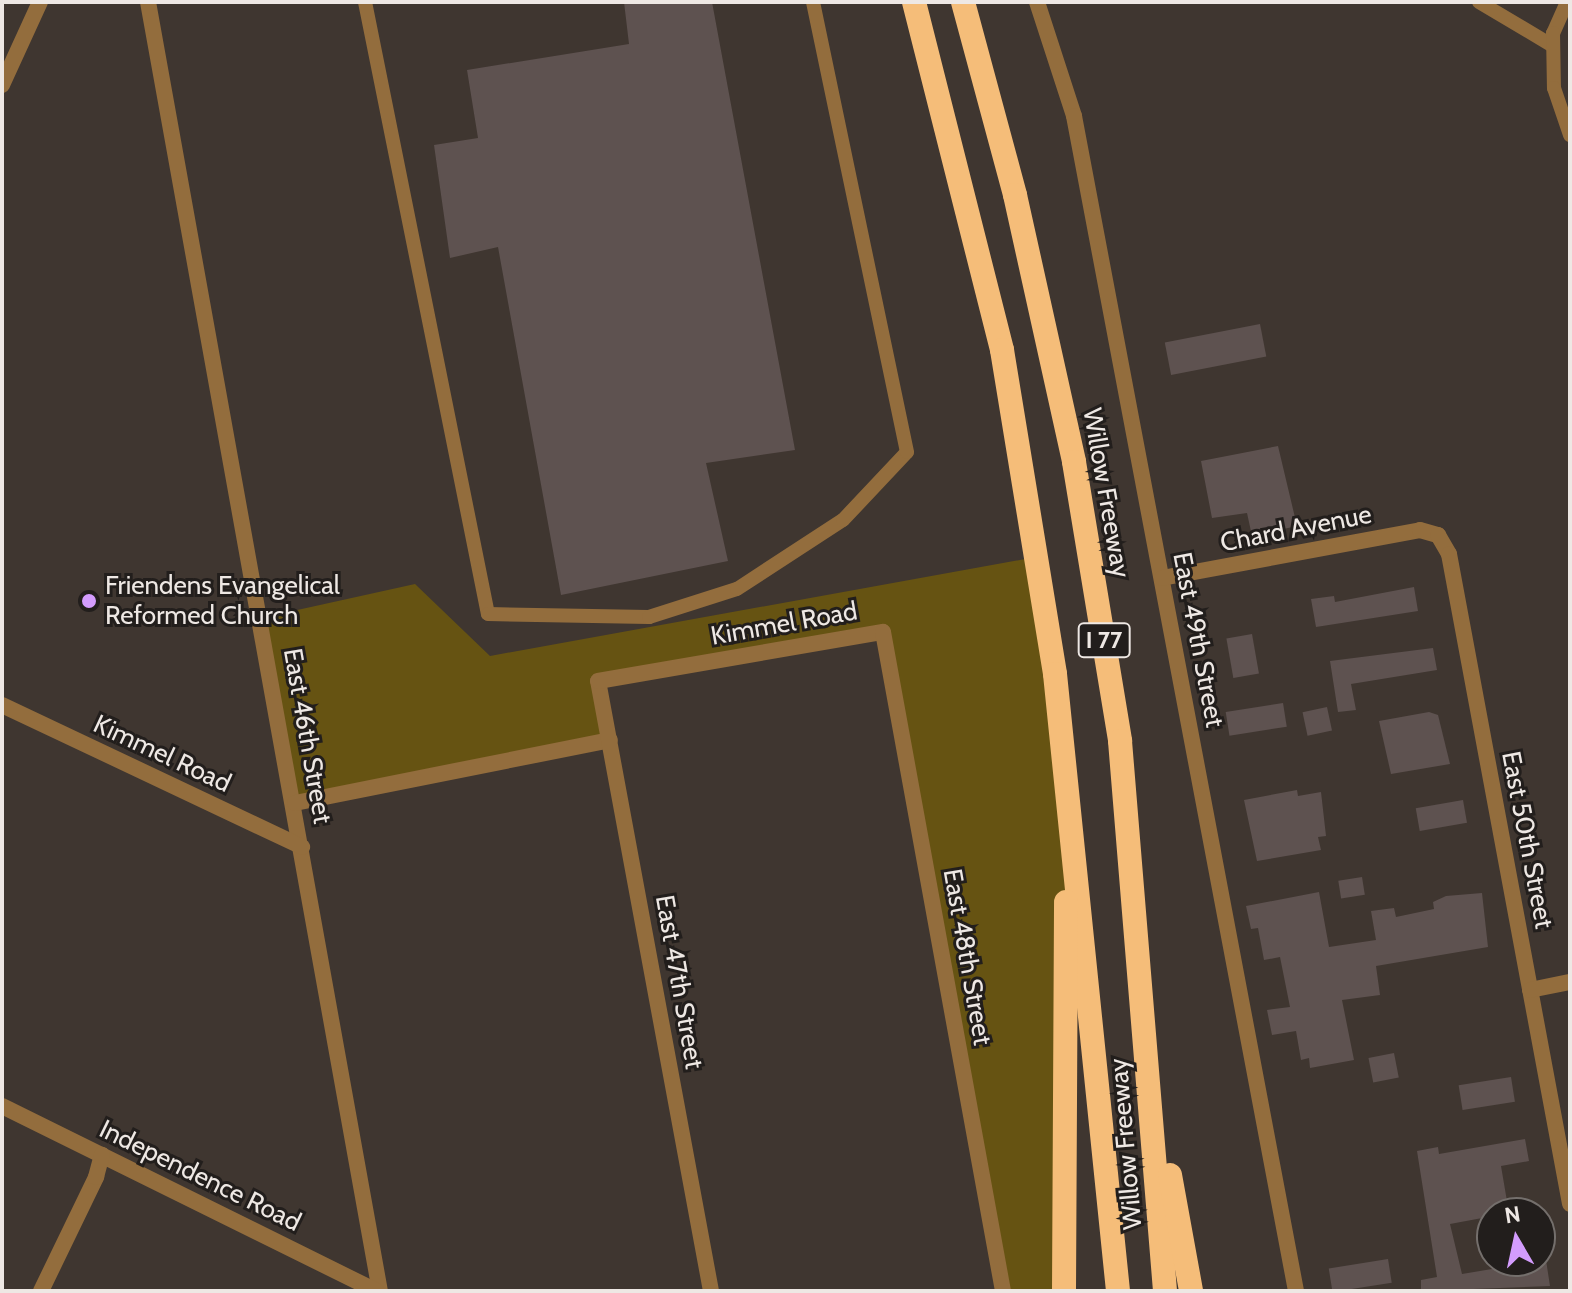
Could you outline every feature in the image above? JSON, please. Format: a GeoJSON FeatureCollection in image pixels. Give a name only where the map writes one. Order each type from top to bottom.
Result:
{"type":"FeatureCollection","features":[{"type":"Feature","properties":{"kind":"highway","name":"Willow Freeway"},"geometry":{"type":"LineString","coordinates":[[914,2],[1002,350],[1055,674],[1067,819],[1088,973],[1118,1291]]}},
{"type":"Feature","properties":{"kind":"highway","name":"Willow Freeway"},"geometry":{"type":"LineString","coordinates":[[963,2],[1015,195],[1074,462],[1120,741],[1165,1291]]}},
{"type":"Feature","properties":{"kind":"highway"},"geometry":{"type":"LineString","coordinates":[[1064,1291],[1067,819]]}},
{"type":"Feature","properties":{"kind":"highway"},"geometry":{"type":"LineString","coordinates":[[1146,1049],[1191,1291]]}},
{"type":"Feature","properties":{"kind":"street"},"geometry":{"type":"LineString","coordinates":[[2,85],[40,2]]}},
{"type":"Feature","properties":{"kind":"street","name":"East 46th Street"},"geometry":{"type":"LineString","coordinates":[[148,2],[295,803],[378,1291]]}},
{"type":"Feature","properties":{"kind":"street","name":"East 49th Street"},"geometry":{"type":"LineString","coordinates":[[1037,2],[1074,116],[1296,1291]]}},
{"type":"Feature","properties":{"kind":"street","name":"Chard Avenue"},"geometry":{"type":"LineString","coordinates":[[1162,578],[1420,530],[1438,535]]}},
{"type":"Feature","properties":{"kind":"street","name":"East 50th Street"},"geometry":{"type":"LineString","coordinates":[[1438,535],[1449,554],[1570,1204]]}},
{"type":"Feature","properties":{"kind":"street","name":"Kimmel Road"},"geometry":{"type":"LineString","coordinates":[[598,681],[883,632]]}},
{"type":"Feature","properties":{"kind":"street","name":"East 48th Street"},"geometry":{"type":"LineString","coordinates":[[883,632],[1003,1291]]}},
{"type":"Feature","properties":{"kind":"street","name":"East 47th Street"},"geometry":{"type":"LineString","coordinates":[[598,681],[711,1291]]}},
{"type":"Feature","properties":{"kind":"street","name":"Kimmel Road"},"geometry":{"type":"LineString","coordinates":[[2,705],[302,847]]}},
{"type":"Feature","properties":{"kind":"street"},"geometry":{"type":"LineString","coordinates":[[295,803],[610,740]]}},
{"type":"Feature","properties":{"kind":"street"},"geometry":{"type":"LineString","coordinates":[[1530,990],[1570,982]]}},
{"type":"Feature","properties":{"kind":"street","name":"Independence Road"},"geometry":{"type":"LineString","coordinates":[[2,1106],[350,1285],[378,1291]]}},
{"type":"Feature","properties":{"kind":"street"},"geometry":{"type":"LineString","coordinates":[[41,1291],[96,1177],[102,1155]]}},
{"type":"Feature","properties":{"kind":"lane"},"geometry":{"type":"LineString","coordinates":[[365,2],[488,614],[649,617],[737,589],[843,520],[907,452],[813,2]]}},
{"type":"Feature","properties":{"kind":"lane"},"geometry":{"type":"LineString","coordinates":[[1479,2],[1553,46]]}},
{"type":"Feature","properties":{"kind":"lane"},"geometry":{"type":"LineString","coordinates":[[1567,2],[1553,33],[1553,46],[1554,88],[1570,135]]}},
{"type":"Feature","properties":{"kind":"shaded area"},"geometry":{"type":"Polygon","coordinates":[[[1036,557],[1067,819],[1064,1291],[1003,1291],[883,632],[599,681],[610,740],[295,803],[261,618],[415,584],[490,656],[1036,557]]]}},
{"type":"Feature","properties":{"kind":"building"},"geometry":{"type":"Polygon","coordinates":[[[624,2],[712,2],[795,450],[706,463],[728,561],[561,595],[498,247],[450,258],[434,145],[478,138],[467,70],[629,44],[624,2]]]}},
{"type":"Feature","properties":{"kind":"building"},"geometry":{"type":"Polygon","coordinates":[[[1260,324],[1266,356],[1171,375],[1165,343],[1260,324]]]}},
{"type":"Feature","properties":{"kind":"building"},"geometry":{"type":"Polygon","coordinates":[[[1278,446],[1297,526],[1252,536],[1247,513],[1212,518],[1201,461],[1278,446]]]}},
{"type":"Feature","properties":{"kind":"building"},"geometry":{"type":"Polygon","coordinates":[[[1414,587],[1418,611],[1316,627],[1311,599],[1334,596],[1335,602],[1414,587]]]}},
{"type":"Feature","properties":{"kind":"building"},"geometry":{"type":"Polygon","coordinates":[[[1252,634],[1259,673],[1233,678],[1226,639],[1252,634]]]}},
{"type":"Feature","properties":{"kind":"building"},"geometry":{"type":"Polygon","coordinates":[[[1433,648],[1437,670],[1351,684],[1356,710],[1338,712],[1330,661],[1433,648]]]}},
{"type":"Feature","properties":{"kind":"building"},"geometry":{"type":"Polygon","coordinates":[[[1283,703],[1287,727],[1229,736],[1226,712],[1283,703]]]}},
{"type":"Feature","properties":{"kind":"building"},"geometry":{"type":"Polygon","coordinates":[[[1327,707],[1332,730],[1308,736],[1303,712],[1327,707]]]}},
{"type":"Feature","properties":{"kind":"building"},"geometry":{"type":"Polygon","coordinates":[[[1429,712],[1438,715],[1450,764],[1391,774],[1379,721],[1429,712]]]}},
{"type":"Feature","properties":{"kind":"building"},"geometry":{"type":"Polygon","coordinates":[[[1297,790],[1298,796],[1321,792],[1326,836],[1318,837],[1321,850],[1257,861],[1244,800],[1297,790]]]}},
{"type":"Feature","properties":{"kind":"building"},"geometry":{"type":"Polygon","coordinates":[[[1463,800],[1467,823],[1420,831],[1416,808],[1463,800]]]}},
{"type":"Feature","properties":{"kind":"building"},"geometry":{"type":"Polygon","coordinates":[[[1362,877],[1365,895],[1341,899],[1338,881],[1362,877]]]}},
{"type":"Feature","properties":{"kind":"building"},"geometry":{"type":"Polygon","coordinates":[[[1319,892],[1329,947],[1376,940],[1371,911],[1394,908],[1396,917],[1434,909],[1433,902],[1446,896],[1482,893],[1488,947],[1376,966],[1380,995],[1342,1000],[1354,1060],[1310,1068],[1309,1058],[1301,1060],[1296,1031],[1272,1035],[1267,1010],[1290,1007],[1280,957],[1264,960],[1258,928],[1251,929],[1246,906],[1319,892]]]}},
{"type":"Feature","properties":{"kind":"building"},"geometry":{"type":"Polygon","coordinates":[[[1394,1053],[1399,1078],[1373,1083],[1368,1058],[1394,1053]]]}},
{"type":"Feature","properties":{"kind":"building"},"geometry":{"type":"Polygon","coordinates":[[[1511,1077],[1515,1102],[1463,1110],[1459,1085],[1511,1077]]]}},
{"type":"Feature","properties":{"kind":"building"},"geometry":{"type":"Polygon","coordinates":[[[1525,1139],[1529,1161],[1501,1166],[1506,1197],[1476,1197],[1476,1219],[1450,1224],[1462,1274],[1476,1272],[1476,1277],[1549,1277],[1550,1286],[1421,1291],[1421,1280],[1437,1277],[1417,1151],[1438,1147],[1439,1154],[1525,1139]]]}},
{"type":"Feature","properties":{"kind":"building"},"geometry":{"type":"Polygon","coordinates":[[[1388,1259],[1392,1283],[1332,1291],[1329,1268],[1388,1259]]]}},
{"type":"Feature","properties":{"kind":"place","name":"Friendens Evangelical Reformed Church"},"geometry":{"type":"Point","coordinates":[89,601]}}]}
